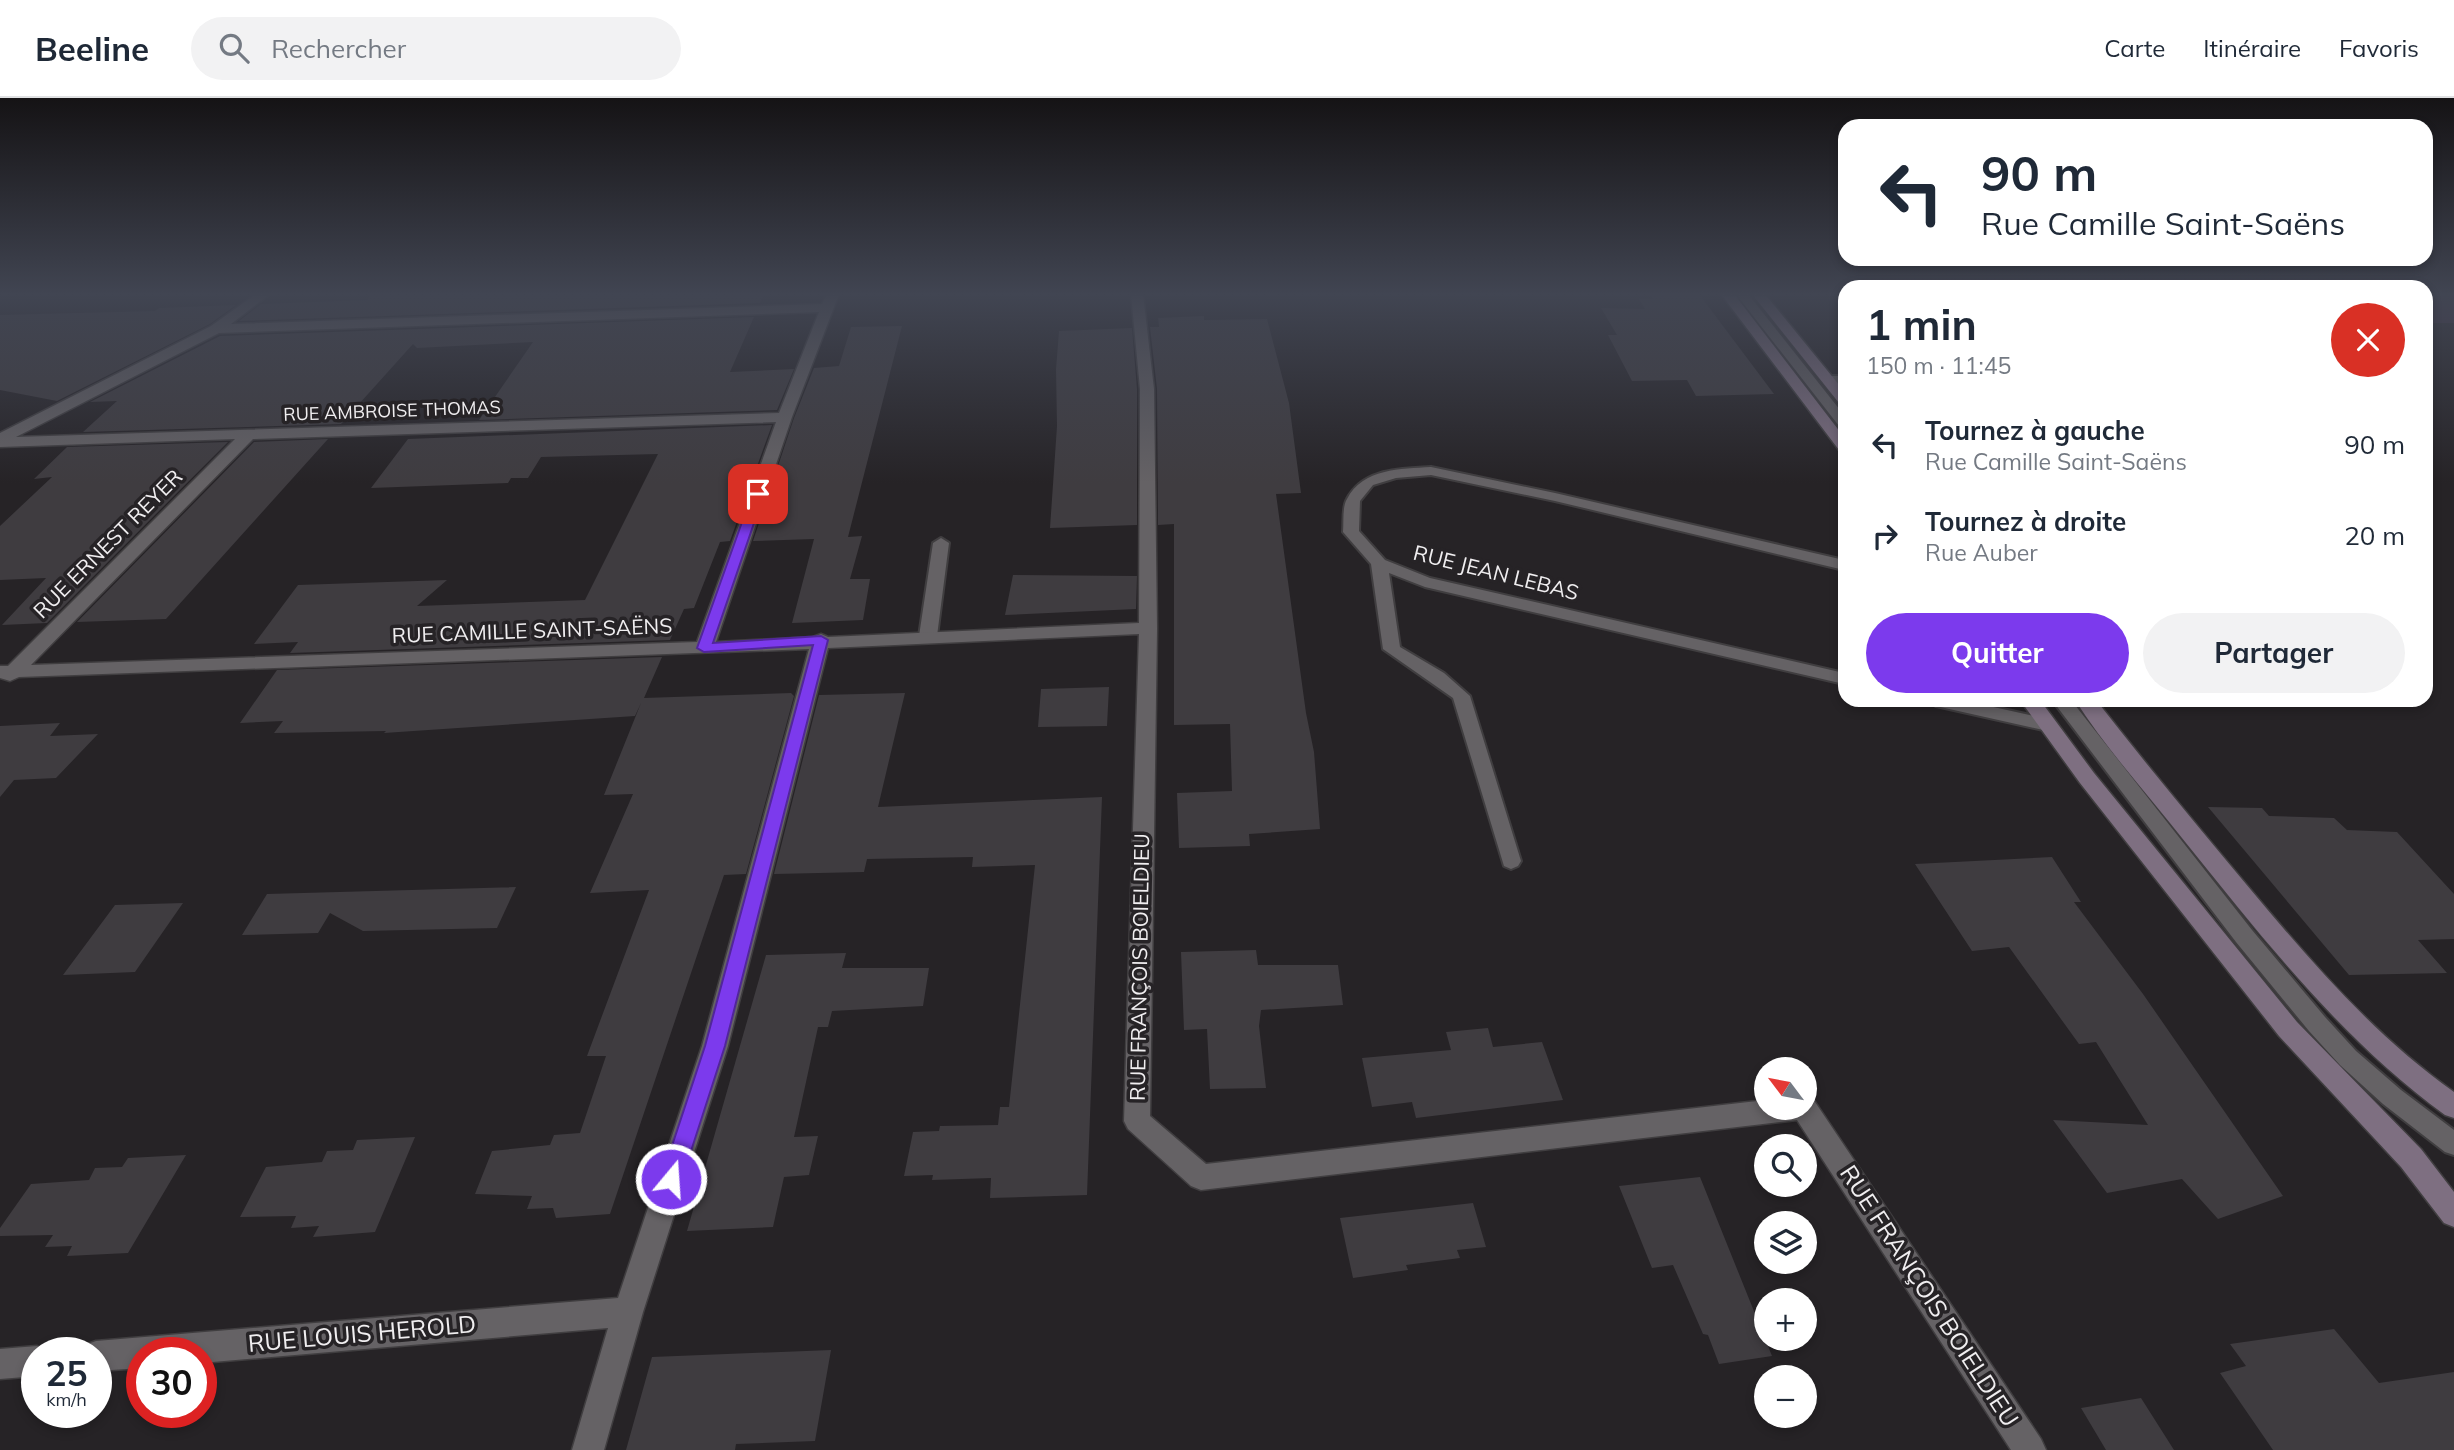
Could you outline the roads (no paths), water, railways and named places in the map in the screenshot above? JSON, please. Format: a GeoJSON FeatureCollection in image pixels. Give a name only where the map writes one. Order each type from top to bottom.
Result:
{"type":"FeatureCollection","features":[{"type":"Feature","properties":{"kind":"main road"},"geometry":{"type":"LineString","coordinates":[[1775,357],[1838,439]]}},
{"type":"Feature","properties":{"kind":"main road"},"geometry":{"type":"LineString","coordinates":[[1809,357],[1838,392]]}},
{"type":"Feature","properties":{"kind":"main road"},"geometry":{"type":"LineString","coordinates":[[2035,707],[2096,789],[2288,1029],[2412,1158],[2454,1214]]}},
{"type":"Feature","properties":{"kind":"main road"},"geometry":{"type":"LineString","coordinates":[[2090,707],[2151,785],[2304,970],[2369,1041],[2420,1084],[2454,1107]]}},
{"type":"Feature","properties":{"kind":"street"},"geometry":{"type":"LineString","coordinates":[[2,437],[160,357]]}},
{"type":"Feature","properties":{"kind":"street"},"geometry":{"type":"LineString","coordinates":[[704,648],[808,357]]}},
{"type":"Feature","properties":{"kind":"street","name":"RUE FRANÇOIS BOIELDIEU"},"geometry":{"type":"LineString","coordinates":[[1144,357],[1147,389],[1148,628],[1137,1121],[1201,1177],[1754,1113]]}},
{"type":"Feature","properties":{"kind":"street","name":"RUE AMBROISE THOMAS"},"geometry":{"type":"LineString","coordinates":[[2,437],[248,435],[785,417]]}},
{"type":"Feature","properties":{"kind":"street","name":"RUE ERNEST REYER"},"geometry":{"type":"LineString","coordinates":[[4,676],[248,435]]}},
{"type":"Feature","properties":{"kind":"street","name":"RUE CAMILLE SAINT-SAËNS"},"geometry":{"type":"LineString","coordinates":[[4,676],[1148,628]]}},
{"type":"Feature","properties":{"kind":"street"},"geometry":{"type":"LineString","coordinates":[[588,1450],[628,1312],[715,1046],[821,640]]}},
{"type":"Feature","properties":{"kind":"street","name":"RUE FRANÇOIS BOIELDIEU"},"geometry":{"type":"LineString","coordinates":[[1813,1120],[2030,1450]]}},
{"type":"Feature","properties":{"kind":"street","name":"RUE LOUIS HEROLD"},"geometry":{"type":"LineString","coordinates":[[112,1355],[628,1312]]}},
{"type":"Feature","properties":{"kind":"street"},"geometry":{"type":"LineString","coordinates":[[0,1364],[21,1362]]}},
{"type":"Feature","properties":{"kind":"lane"},"geometry":{"type":"LineString","coordinates":[[1792,357],[1838,415]]}},
{"type":"Feature","properties":{"kind":"lane"},"geometry":{"type":"LineString","coordinates":[[1828,380],[1838,380]]}},
{"type":"Feature","properties":{"kind":"lane","name":"RUE JEAN LEBAS"},"geometry":{"type":"LineString","coordinates":[[1838,564],[1569,500],[1431,471],[1395,474],[1368,482],[1353,501],[1352,532],[1379,563],[1425,582],[1838,678]]}},
{"type":"Feature","properties":{"kind":"lane"},"geometry":{"type":"LineString","coordinates":[[928,636],[941,543]]}},
{"type":"Feature","properties":{"kind":"lane"},"geometry":{"type":"LineString","coordinates":[[1379,563],[1392,649],[1438,677],[1461,696],[1511,861]]}},
{"type":"Feature","properties":{"kind":"lane"},"geometry":{"type":"LineString","coordinates":[[1967,707],[2048,725]]}},
{"type":"Feature","properties":{"kind":"lane"},"geometry":{"type":"LineString","coordinates":[[2066,707],[2244,936],[2317,1024],[2348,1058],[2392,1097],[2454,1144]]}}]}
